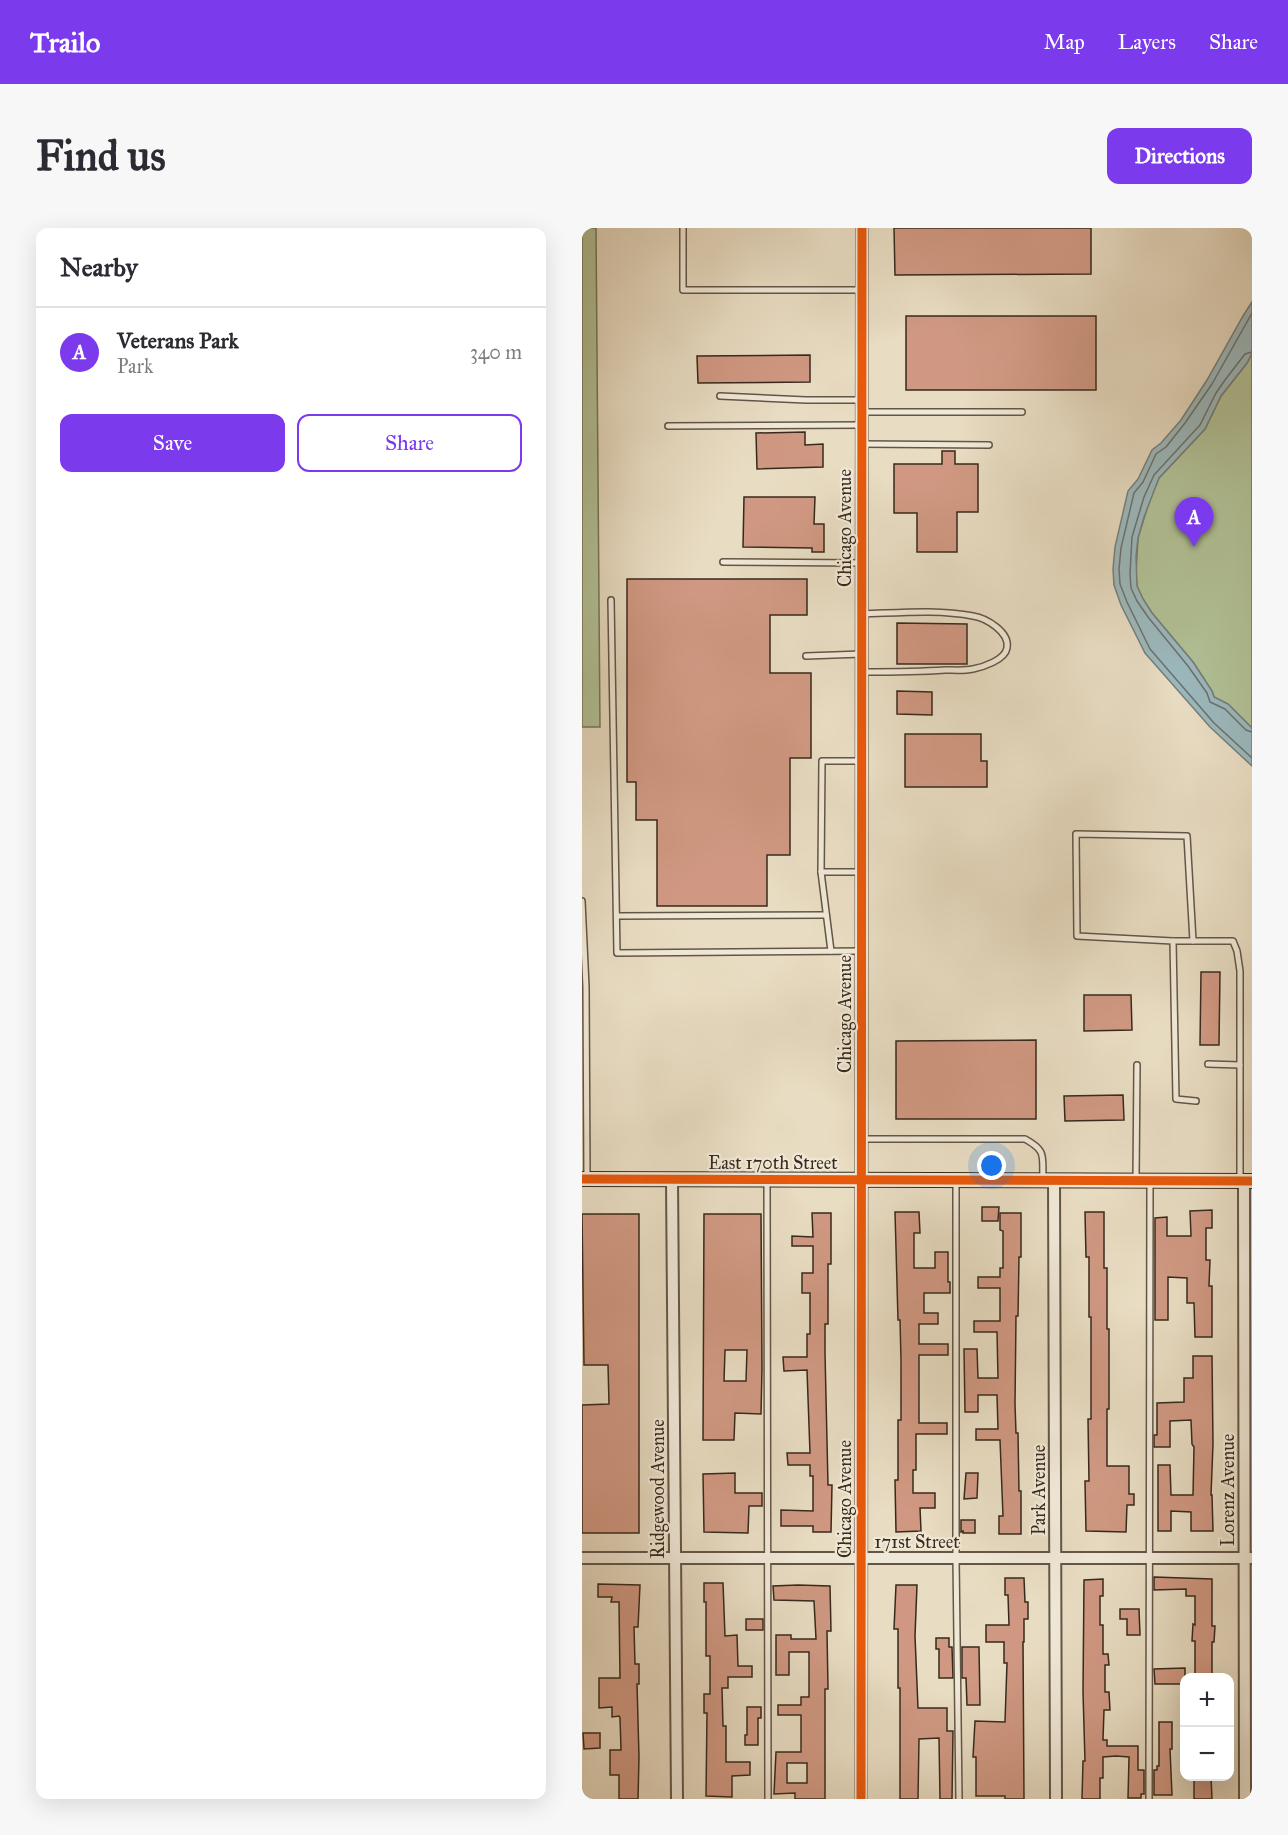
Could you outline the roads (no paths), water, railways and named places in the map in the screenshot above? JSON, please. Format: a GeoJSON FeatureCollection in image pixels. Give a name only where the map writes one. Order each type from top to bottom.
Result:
{"type":"FeatureCollection","features":[{"type":"Feature","properties":{"kind":"street","name":"Chicago Avenue"},"geometry":{"type":"LineString","coordinates":[[861,1799],[862,228]]}},
{"type":"Feature","properties":{"kind":"street","name":"East 170th Street"},"geometry":{"type":"LineString","coordinates":[[585,1179],[1245,1181]]}},
{"type":"Feature","properties":{"kind":"street","name":"Ridgewood Avenue"},"geometry":{"type":"LineString","coordinates":[[672,1179],[677,1799]]}},
{"type":"Feature","properties":{"kind":"street","name":"Park Avenue"},"geometry":{"type":"LineString","coordinates":[[1049,1180],[1056,1558],[1056,1799]]}},
{"type":"Feature","properties":{"kind":"street","name":"Lorenz Avenue"},"geometry":{"type":"LineString","coordinates":[[1245,1181],[1248,1558],[1245,1799]]}},
{"type":"Feature","properties":{"kind":"street","name":"171st Street"},"geometry":{"type":"LineString","coordinates":[[582,1558],[1248,1558]]}},
{"type":"Feature","properties":{"kind":"lane"},"geometry":{"type":"LineString","coordinates":[[683,228],[682,290],[862,290]]}},
{"type":"Feature","properties":{"kind":"lane"},"geometry":{"type":"LineString","coordinates":[[720,396],[862,400]]}},
{"type":"Feature","properties":{"kind":"lane"},"geometry":{"type":"LineString","coordinates":[[862,412],[1022,412]]}},
{"type":"Feature","properties":{"kind":"lane"},"geometry":{"type":"LineString","coordinates":[[668,426],[862,425]]}},
{"type":"Feature","properties":{"kind":"lane"},"geometry":{"type":"LineString","coordinates":[[862,444],[989,445]]}},
{"type":"Feature","properties":{"kind":"lane"},"geometry":{"type":"LineString","coordinates":[[723,562],[862,563]]}},
{"type":"Feature","properties":{"kind":"lane"},"geometry":{"type":"LineString","coordinates":[[611,600],[617,953],[862,951]]}},
{"type":"Feature","properties":{"kind":"lane"},"geometry":{"type":"LineString","coordinates":[[862,614],[940,613],[975,616],[998,629],[1006,642],[1007,649],[993,662],[973,669],[862,672]]}},
{"type":"Feature","properties":{"kind":"lane"},"geometry":{"type":"LineString","coordinates":[[806,656],[862,654]]}},
{"type":"Feature","properties":{"kind":"lane"},"geometry":{"type":"LineString","coordinates":[[831,951],[821,872],[822,760],[862,761]]}},
{"type":"Feature","properties":{"kind":"lane"},"geometry":{"type":"LineString","coordinates":[[1193,940],[1187,836],[1076,834],[1077,936],[1173,940],[1233,941],[1240,971],[1240,1065],[1245,1181]]}},
{"type":"Feature","properties":{"kind":"lane"},"geometry":{"type":"LineString","coordinates":[[821,872],[862,872]]}},
{"type":"Feature","properties":{"kind":"lane"},"geometry":{"type":"LineString","coordinates":[[582,901],[586,987],[585,1179]]}},
{"type":"Feature","properties":{"kind":"lane"},"geometry":{"type":"LineString","coordinates":[[616,916],[826,915]]}},
{"type":"Feature","properties":{"kind":"lane"},"geometry":{"type":"LineString","coordinates":[[1173,940],[1176,1099],[1196,1101]]}},
{"type":"Feature","properties":{"kind":"lane"},"geometry":{"type":"LineString","coordinates":[[1208,1064],[1240,1065]]}},
{"type":"Feature","properties":{"kind":"lane"},"geometry":{"type":"LineString","coordinates":[[1137,1065],[1143,1180],[1149,1558],[1149,1799]]}},
{"type":"Feature","properties":{"kind":"lane"},"geometry":{"type":"LineString","coordinates":[[862,1140],[1025,1140],[1036,1146],[1042,1153],[1049,1180]]}},
{"type":"Feature","properties":{"kind":"lane"},"geometry":{"type":"LineString","coordinates":[[767,1179],[768,1799]]}},
{"type":"Feature","properties":{"kind":"lane"},"geometry":{"type":"LineString","coordinates":[[956,1180],[956,1558],[959,1799]]}},
{"type":"Feature","properties":{"kind":"water"},"geometry":{"type":"Polygon","coordinates":[[[1252,302],[1252,353],[1221,396],[1205,429],[1159,478],[1144,517],[1136,556],[1137,586],[1152,613],[1193,662],[1214,697],[1228,704],[1252,728],[1252,766],[1210,727],[1145,653],[1121,605],[1114,585],[1113,569],[1115,547],[1128,491],[1138,479],[1152,450],[1181,420],[1252,302]]]}},
{"type":"Feature","properties":{"kind":"place","name":"Veterans Park"},"geometry":{"type":"Point","coordinates":[1194,547]}}]}
